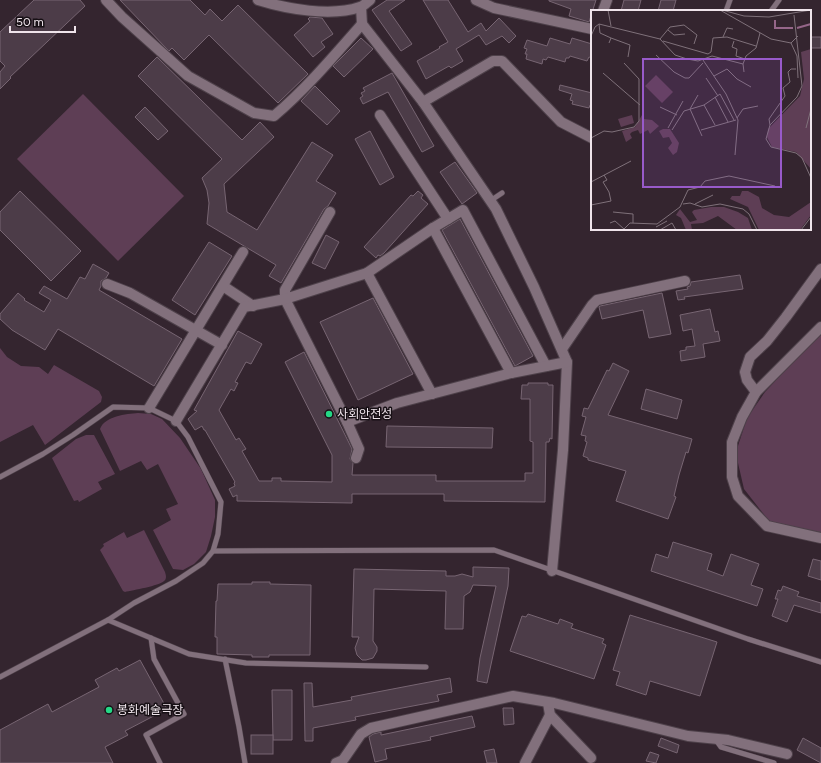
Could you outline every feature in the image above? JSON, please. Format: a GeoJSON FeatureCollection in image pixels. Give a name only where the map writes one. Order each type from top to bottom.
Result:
{"type":"FeatureCollection","features":[{"type":"Feature","properties":{"kind":"street"},"geometry":{"type":"LineString","coordinates":[[106,0],[122,17],[188,76],[254,114],[274,116],[319,73],[362,24]]}},
{"type":"Feature","properties":{"kind":"street"},"geometry":{"type":"LineString","coordinates":[[258,0],[307,11],[333,12],[361,7],[370,0]]}},
{"type":"Feature","properties":{"kind":"street"},"geometry":{"type":"LineString","coordinates":[[603,10],[608,0]]}},
{"type":"Feature","properties":{"kind":"street"},"geometry":{"type":"LineString","coordinates":[[480,1],[494,8],[591,29]]}},
{"type":"Feature","properties":{"kind":"street"},"geometry":{"type":"LineString","coordinates":[[361,7],[362,24],[423,102],[496,209],[534,287],[567,362],[563,450],[552,571]]}},
{"type":"Feature","properties":{"kind":"street"},"geometry":{"type":"LineString","coordinates":[[423,102],[493,61],[502,61],[561,122],[591,137]]}},
{"type":"Feature","properties":{"kind":"street"},"geometry":{"type":"LineString","coordinates":[[380,115],[448,219]]}},
{"type":"Feature","properties":{"kind":"street"},"geometry":{"type":"LineString","coordinates":[[176,421],[244,308],[285,299],[367,273],[433,228],[463,210],[546,366]]}},
{"type":"Feature","properties":{"kind":"street"},"geometry":{"type":"LineString","coordinates":[[330,212],[285,290],[285,299],[347,422],[359,449],[356,458]]}},
{"type":"Feature","properties":{"kind":"street"},"geometry":{"type":"LineString","coordinates":[[433,228],[511,373]]}},
{"type":"Feature","properties":{"kind":"street"},"geometry":{"type":"LineString","coordinates":[[148,408],[243,252]]}},
{"type":"Feature","properties":{"kind":"street"},"geometry":{"type":"LineString","coordinates":[[756,392],[747,380],[746,372],[750,357],[767,341],[821,269]]}},
{"type":"Feature","properties":{"kind":"street"},"geometry":{"type":"LineString","coordinates":[[367,273],[432,394]]}},
{"type":"Feature","properties":{"kind":"street"},"geometry":{"type":"LineString","coordinates":[[562,349],[592,305],[598,300],[685,281]]}},
{"type":"Feature","properties":{"kind":"street"},"geometry":{"type":"LineString","coordinates":[[107,284],[130,293],[222,345]]}},
{"type":"Feature","properties":{"kind":"street"},"geometry":{"type":"LineString","coordinates":[[223,286],[253,306]]}},
{"type":"Feature","properties":{"kind":"street"},"geometry":{"type":"LineString","coordinates":[[821,327],[756,392],[742,417],[732,442],[732,477],[738,496],[767,526],[821,538]]}},
{"type":"Feature","properties":{"kind":"street"},"geometry":{"type":"LineString","coordinates":[[347,422],[397,403],[511,373],[567,362]]}},
{"type":"Feature","properties":{"kind":"street"},"geometry":{"type":"LineString","coordinates":[[336,763],[343,760],[361,734],[371,728],[513,696],[688,736],[728,740],[787,754]]}},
{"type":"Feature","properties":{"kind":"street"},"geometry":{"type":"LineString","coordinates":[[548,703],[550,715],[591,758]]}},
{"type":"Feature","properties":{"kind":"street"},"geometry":{"type":"LineString","coordinates":[[525,763],[550,715]]}},
{"type":"Feature","properties":{"kind":"lane"},"geometry":{"type":"LineString","coordinates":[[726,10],[730,0]]}},
{"type":"Feature","properties":{"kind":"lane"},"geometry":{"type":"LineString","coordinates":[[771,10],[779,0]]}},
{"type":"Feature","properties":{"kind":"lane"},"geometry":{"type":"LineString","coordinates":[[490,201],[502,193]]}},
{"type":"Feature","properties":{"kind":"lane"},"geometry":{"type":"LineString","coordinates":[[0,477],[43,454],[113,407],[148,408],[176,421],[188,437],[222,502],[218,534],[213,551],[203,563],[134,603],[108,620],[0,677]]}},
{"type":"Feature","properties":{"kind":"lane"},"geometry":{"type":"LineString","coordinates":[[213,551],[494,550],[748,639],[821,662]]}},
{"type":"Feature","properties":{"kind":"lane"},"geometry":{"type":"LineString","coordinates":[[108,620],[189,654],[246,663],[426,667]]}},
{"type":"Feature","properties":{"kind":"lane"},"geometry":{"type":"LineString","coordinates":[[151,638],[154,659],[184,714],[146,734],[160,763]]}},
{"type":"Feature","properties":{"kind":"lane"},"geometry":{"type":"LineString","coordinates":[[225,659],[245,763]]}},
{"type":"Feature","properties":{"kind":"lane"},"geometry":{"type":"LineString","coordinates":[[715,739],[721,748],[774,763]]}},
{"type":"Feature","properties":{"kind":"shaded area"},"geometry":{"type":"Polygon","coordinates":[[[83,94],[184,196],[118,261],[17,159],[83,94]]]}},
{"type":"Feature","properties":{"kind":"shaded area"},"geometry":{"type":"Polygon","coordinates":[[[821,335],[821,534],[769,521],[744,489],[738,463],[737,449],[747,418],[765,392],[801,353],[821,335]]]}},
{"type":"Feature","properties":{"kind":"shaded area"},"geometry":{"type":"Polygon","coordinates":[[[0,348],[7,357],[21,366],[39,367],[48,374],[54,365],[99,391],[102,397],[101,402],[45,445],[33,425],[0,442],[0,348]]]}},
{"type":"Feature","properties":{"kind":"shaded area"},"geometry":{"type":"Polygon","coordinates":[[[138,413],[151,414],[162,419],[180,438],[201,469],[215,500],[215,517],[206,552],[194,564],[183,570],[173,569],[153,530],[171,520],[166,509],[178,504],[158,464],[147,470],[141,461],[120,471],[100,429],[106,421],[111,418],[138,413]]]}},
{"type":"Feature","properties":{"kind":"shaded area"},"geometry":{"type":"Polygon","coordinates":[[[86,435],[94,435],[115,474],[98,482],[102,489],[79,502],[78,500],[74,501],[52,458],[76,439],[86,435]]]}},
{"type":"Feature","properties":{"kind":"shaded area"},"geometry":{"type":"Polygon","coordinates":[[[144,530],[165,572],[166,579],[157,585],[125,592],[123,591],[100,550],[104,546],[103,544],[124,532],[127,538],[144,530]]]}},
{"type":"Feature","properties":{"kind":"building"},"geometry":{"type":"Polygon","coordinates":[[[34,0],[80,0],[85,6],[10,77],[11,78],[0,89],[0,72],[5,66],[0,61],[0,32],[34,0]]]}},
{"type":"Feature","properties":{"kind":"building"},"geometry":{"type":"Polygon","coordinates":[[[120,0],[190,0],[205,15],[210,9],[222,21],[238,5],[308,74],[278,103],[209,35],[184,60],[172,48],[169,51],[120,0]]]}},
{"type":"Feature","properties":{"kind":"building"},"geometry":{"type":"Polygon","coordinates":[[[387,0],[405,0],[389,11],[412,44],[401,51],[372,10],[387,0]]]}},
{"type":"Feature","properties":{"kind":"building"},"geometry":{"type":"Polygon","coordinates":[[[423,0],[448,0],[468,32],[481,23],[486,31],[499,18],[516,36],[509,43],[502,36],[486,45],[479,35],[456,49],[463,61],[451,68],[449,66],[426,79],[417,61],[448,42],[423,0]]]}},
{"type":"Feature","properties":{"kind":"building"},"geometry":{"type":"Polygon","coordinates":[[[596,0],[593,10],[591,10],[589,22],[569,16],[571,9],[549,1],[596,0]]]}},
{"type":"Feature","properties":{"kind":"building"},"geometry":{"type":"Polygon","coordinates":[[[624,0],[641,0],[638,10],[621,10],[624,0]]]}},
{"type":"Feature","properties":{"kind":"building"},"geometry":{"type":"Polygon","coordinates":[[[661,0],[676,0],[673,10],[658,10],[661,0]]]}},
{"type":"Feature","properties":{"kind":"building"},"geometry":{"type":"Polygon","coordinates":[[[310,17],[322,18],[333,34],[321,42],[325,47],[313,57],[294,35],[310,21],[308,19],[310,17]]]}},
{"type":"Feature","properties":{"kind":"building"},"geometry":{"type":"Polygon","coordinates":[[[811,37],[821,37],[821,48],[811,48],[811,37]]]}},
{"type":"Feature","properties":{"kind":"building"},"geometry":{"type":"Polygon","coordinates":[[[361,38],[373,49],[344,77],[333,66],[361,38]]]}},
{"type":"Feature","properties":{"kind":"building"},"geometry":{"type":"Polygon","coordinates":[[[550,38],[570,44],[572,38],[591,44],[591,58],[589,57],[587,61],[570,56],[569,58],[566,58],[565,62],[548,57],[546,60],[543,59],[542,64],[526,59],[527,54],[525,54],[527,49],[524,48],[527,40],[547,46],[550,38]]]}},
{"type":"Feature","properties":{"kind":"building"},"geometry":{"type":"Polygon","coordinates":[[[157,57],[242,140],[260,122],[274,137],[224,184],[227,212],[257,230],[312,142],[333,155],[316,181],[336,193],[328,206],[324,209],[281,283],[269,276],[276,265],[207,224],[209,203],[207,190],[202,178],[222,159],[138,76],[157,57]]]}},
{"type":"Feature","properties":{"kind":"building"},"geometry":{"type":"Polygon","coordinates":[[[392,73],[434,146],[422,152],[388,92],[363,104],[360,98],[363,96],[361,93],[365,91],[363,88],[392,73]]]}},
{"type":"Feature","properties":{"kind":"building"},"geometry":{"type":"Polygon","coordinates":[[[560,85],[591,93],[591,106],[589,108],[572,104],[573,101],[570,100],[572,94],[559,90],[560,85]]]}},
{"type":"Feature","properties":{"kind":"building"},"geometry":{"type":"Polygon","coordinates":[[[315,86],[340,111],[327,125],[301,101],[315,86]]]}},
{"type":"Feature","properties":{"kind":"building"},"geometry":{"type":"Polygon","coordinates":[[[145,107],[168,131],[158,140],[135,117],[145,107]]]}},
{"type":"Feature","properties":{"kind":"building"},"geometry":{"type":"Polygon","coordinates":[[[370,131],[394,177],[380,185],[355,139],[370,131]]]}},
{"type":"Feature","properties":{"kind":"building"},"geometry":{"type":"Polygon","coordinates":[[[455,162],[477,193],[462,204],[440,172],[455,162]]]}},
{"type":"Feature","properties":{"kind":"building"},"geometry":{"type":"Polygon","coordinates":[[[20,191],[81,251],[51,281],[0,230],[0,212],[20,191]]]}},
{"type":"Feature","properties":{"kind":"building"},"geometry":{"type":"Polygon","coordinates":[[[418,191],[423,195],[421,198],[428,204],[384,253],[380,256],[378,255],[376,258],[364,247],[411,195],[413,196],[418,191]]]}},
{"type":"Feature","properties":{"kind":"building"},"geometry":{"type":"Polygon","coordinates":[[[460,219],[533,356],[515,366],[442,230],[460,219]]]}},
{"type":"Feature","properties":{"kind":"building"},"geometry":{"type":"Polygon","coordinates":[[[326,235],[339,242],[325,269],[312,263],[326,235]]]}},
{"type":"Feature","properties":{"kind":"building"},"geometry":{"type":"Polygon","coordinates":[[[209,242],[232,256],[195,315],[172,300],[209,242]]]}},
{"type":"Feature","properties":{"kind":"building"},"geometry":{"type":"Polygon","coordinates":[[[93,264],[109,273],[106,278],[101,281],[99,290],[182,339],[154,386],[58,329],[45,350],[12,330],[0,319],[0,314],[18,293],[25,299],[24,300],[44,312],[51,300],[39,293],[44,286],[67,299],[80,277],[85,279],[93,264]]]}},
{"type":"Feature","properties":{"kind":"building"},"geometry":{"type":"Polygon","coordinates":[[[740,275],[743,289],[684,297],[685,299],[678,300],[676,291],[688,289],[687,287],[690,286],[691,282],[740,275]]]}},
{"type":"Feature","properties":{"kind":"building"},"geometry":{"type":"Polygon","coordinates":[[[662,293],[671,334],[649,338],[643,310],[602,319],[600,306],[662,293]]]}},
{"type":"Feature","properties":{"kind":"building"},"geometry":{"type":"Polygon","coordinates":[[[373,298],[413,374],[358,400],[320,322],[373,298]]]}},
{"type":"Feature","properties":{"kind":"building"},"geometry":{"type":"Polygon","coordinates":[[[710,309],[715,332],[718,331],[720,341],[703,344],[705,357],[681,361],[680,351],[686,350],[686,347],[695,346],[692,329],[683,331],[680,315],[710,309]]]}},
{"type":"Feature","properties":{"kind":"building"},"geometry":{"type":"Polygon","coordinates":[[[238,331],[262,344],[251,364],[246,362],[235,382],[238,383],[234,391],[231,389],[219,410],[236,440],[239,438],[246,449],[242,451],[259,481],[272,481],[272,478],[281,478],[281,481],[332,482],[332,455],[285,362],[304,352],[352,449],[350,459],[353,463],[352,475],[436,475],[436,481],[525,481],[525,473],[533,473],[533,442],[530,441],[530,399],[521,399],[522,385],[528,385],[528,383],[548,383],[548,385],[553,385],[552,439],[550,438],[549,442],[546,442],[545,502],[444,501],[444,494],[352,494],[352,503],[237,501],[237,495],[233,497],[229,489],[235,486],[235,482],[205,430],[202,426],[195,430],[188,419],[197,411],[194,410],[238,331]]]}},
{"type":"Feature","properties":{"kind":"building"},"geometry":{"type":"Polygon","coordinates":[[[613,363],[629,371],[608,415],[692,439],[688,453],[686,452],[679,475],[674,496],[676,497],[668,519],[616,501],[626,471],[588,460],[588,458],[583,456],[587,442],[585,441],[586,436],[581,435],[586,417],[582,416],[584,408],[588,409],[607,370],[609,371],[613,363]]]}},
{"type":"Feature","properties":{"kind":"building"},"geometry":{"type":"Polygon","coordinates":[[[646,389],[682,400],[677,419],[641,409],[646,389]]]}},
{"type":"Feature","properties":{"kind":"building"},"geometry":{"type":"Polygon","coordinates":[[[387,426],[493,428],[492,448],[386,447],[387,426]]]}},
{"type":"Feature","properties":{"kind":"building"},"geometry":{"type":"Polygon","coordinates":[[[673,542],[712,554],[707,570],[723,576],[731,554],[759,564],[751,585],[763,589],[757,606],[651,571],[656,554],[668,558],[673,542]]]}},
{"type":"Feature","properties":{"kind":"building"},"geometry":{"type":"Polygon","coordinates":[[[813,559],[821,561],[821,580],[808,576],[813,559]]]}},
{"type":"Feature","properties":{"kind":"building"},"geometry":{"type":"Polygon","coordinates":[[[473,567],[509,568],[508,586],[487,683],[477,681],[480,658],[496,586],[473,585],[470,592],[464,596],[463,629],[445,629],[446,591],[374,589],[373,641],[377,647],[377,651],[373,658],[366,660],[362,660],[357,655],[355,648],[359,637],[352,637],[354,569],[446,571],[446,576],[462,574],[473,577],[473,567]]]}},
{"type":"Feature","properties":{"kind":"building"},"geometry":{"type":"Polygon","coordinates":[[[252,582],[311,585],[310,655],[269,655],[269,657],[252,657],[252,655],[217,654],[217,637],[215,637],[218,584],[252,584],[252,582]]]}},
{"type":"Feature","properties":{"kind":"building"},"geometry":{"type":"Polygon","coordinates":[[[783,586],[799,592],[797,596],[821,603],[821,613],[794,605],[787,622],[772,616],[778,599],[775,599],[778,590],[781,591],[783,586]]]}},
{"type":"Feature","properties":{"kind":"building"},"geometry":{"type":"Polygon","coordinates":[[[528,614],[558,624],[560,619],[573,624],[571,628],[604,639],[602,643],[606,645],[594,679],[510,651],[522,616],[526,617],[528,614]]]}},
{"type":"Feature","properties":{"kind":"building"},"geometry":{"type":"Polygon","coordinates":[[[630,615],[717,642],[700,696],[650,681],[646,695],[616,685],[620,672],[613,670],[630,615]]]}},
{"type":"Feature","properties":{"kind":"building","name":"봉화예술극장"},"geometry":{"type":"Polygon","coordinates":[[[140,660],[167,709],[125,731],[128,735],[105,747],[113,763],[0,763],[0,730],[48,704],[52,712],[99,687],[95,680],[117,668],[119,671],[140,660]]]}},
{"type":"Feature","properties":{"kind":"building"},"geometry":{"type":"Polygon","coordinates":[[[450,678],[452,692],[437,695],[439,701],[355,717],[356,720],[313,728],[313,741],[305,741],[304,683],[312,683],[313,707],[352,700],[351,697],[450,678]]]}},
{"type":"Feature","properties":{"kind":"building"},"geometry":{"type":"Polygon","coordinates":[[[272,690],[292,690],[292,740],[273,740],[272,690]]]}},
{"type":"Feature","properties":{"kind":"building"},"geometry":{"type":"Polygon","coordinates":[[[503,708],[513,708],[514,724],[504,725],[503,708]]]}},
{"type":"Feature","properties":{"kind":"building"},"geometry":{"type":"Polygon","coordinates":[[[472,716],[475,727],[430,737],[431,740],[385,749],[387,759],[375,762],[369,737],[373,734],[381,732],[381,735],[472,716]]]}},
{"type":"Feature","properties":{"kind":"building"},"geometry":{"type":"Polygon","coordinates":[[[251,735],[273,735],[273,754],[251,754],[251,735]]]}},
{"type":"Feature","properties":{"kind":"building"},"geometry":{"type":"Polygon","coordinates":[[[661,738],[679,745],[677,753],[658,746],[661,738]]]}},
{"type":"Feature","properties":{"kind":"building"},"geometry":{"type":"Polygon","coordinates":[[[803,738],[821,748],[821,763],[797,750],[803,738]]]}},
{"type":"Feature","properties":{"kind":"building"},"geometry":{"type":"Polygon","coordinates":[[[494,749],[497,763],[487,763],[484,751],[494,749]]]}},
{"type":"Feature","properties":{"kind":"building"},"geometry":{"type":"Polygon","coordinates":[[[650,752],[659,755],[656,763],[646,761],[650,752]]]}},
{"type":"Feature","properties":{"kind":"place","name":"사회안전성"},"geometry":{"type":"Point","coordinates":[329,414]}},
{"type":"Feature","properties":{"kind":"place","name":"봉화예술극장"},"geometry":{"type":"Point","coordinates":[109,710]}}]}
